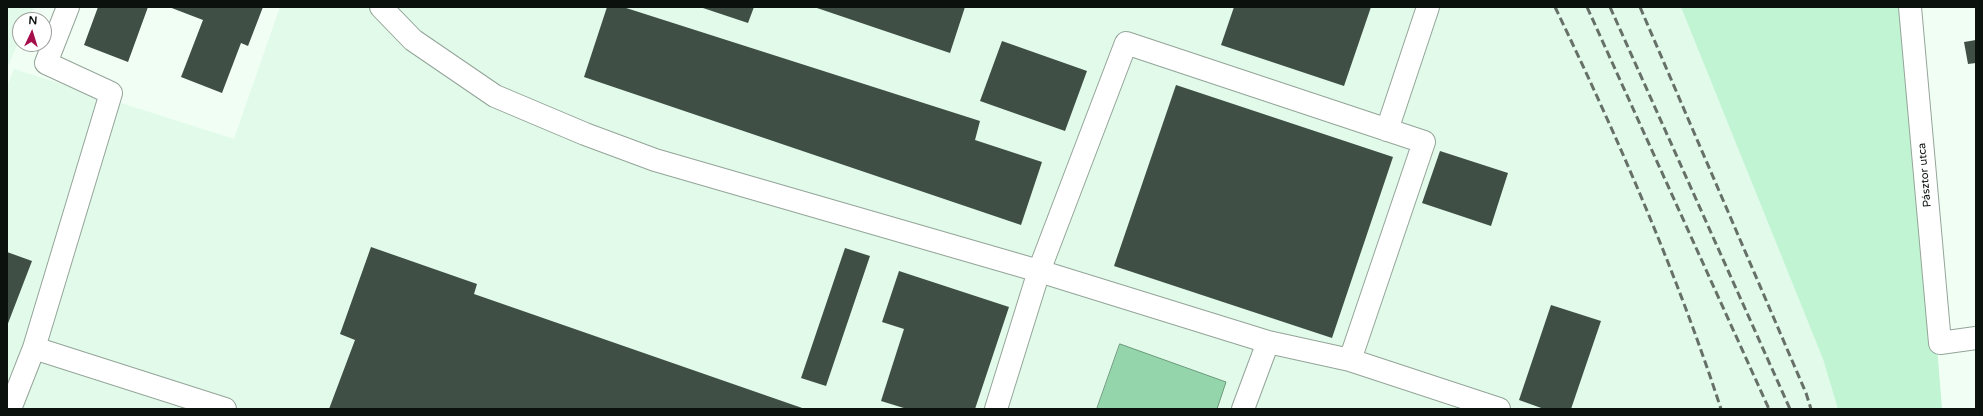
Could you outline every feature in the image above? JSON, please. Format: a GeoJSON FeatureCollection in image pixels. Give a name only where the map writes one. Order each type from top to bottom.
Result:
{"type":"FeatureCollection","features":[{"type":"Feature","properties":{"kind":"street"},"geometry":{"type":"LineString","coordinates":[[10,409],[34,348],[111,93],[46,63],[68,7]]}},
{"type":"Feature","properties":{"kind":"street"},"geometry":{"type":"LineString","coordinates":[[380,7],[413,40],[495,96],[585,134],[655,160],[1039,271],[1268,342],[1350,360],[1499,409]]}},
{"type":"Feature","properties":{"kind":"street"},"geometry":{"type":"LineString","coordinates":[[1387,130],[1428,7]]}},
{"type":"Feature","properties":{"kind":"street","name":"Pásztor utca"},"geometry":{"type":"LineString","coordinates":[[1910,7],[1940,343],[1976,338]]}},
{"type":"Feature","properties":{"kind":"street"},"geometry":{"type":"LineString","coordinates":[[996,409],[1039,271],[1126,42],[1424,142],[1350,360]]}},
{"type":"Feature","properties":{"kind":"street"},"geometry":{"type":"LineString","coordinates":[[1243,409],[1268,342]]}},
{"type":"Feature","properties":{"kind":"street"},"geometry":{"type":"LineString","coordinates":[[34,348],[225,409]]}},
{"type":"Feature","properties":{"kind":"shaded area"},"geometry":{"type":"Polygon","coordinates":[[[7,7],[34,7],[32,12],[12,12],[12,52],[14,52],[7,68],[7,7]]]}},
{"type":"Feature","properties":{"kind":"shaded area"},"geometry":{"type":"Polygon","coordinates":[[[280,7],[1681,7],[1823,359],[1838,409],[7,409],[7,87],[14,69],[234,139],[280,7]]]}},
{"type":"Feature","properties":{"kind":"shaded area"},"geometry":{"type":"Polygon","coordinates":[[[1681,7],[1910,7],[1942,409],[1838,409],[1823,359],[1681,7]]]}},
{"type":"Feature","properties":{"kind":"shaded area"},"geometry":{"type":"Polygon","coordinates":[[[1120,344],[1226,382],[1217,409],[1097,409],[1120,344]]]}},
{"type":"Feature","properties":{"kind":"building"},"geometry":{"type":"Polygon","coordinates":[[[98,7],[148,7],[128,62],[84,45],[98,7]]]}},
{"type":"Feature","properties":{"kind":"building"},"geometry":{"type":"Polygon","coordinates":[[[169,7],[263,7],[248,46],[241,43],[222,93],[181,77],[203,20],[169,7]]]}},
{"type":"Feature","properties":{"kind":"building"},"geometry":{"type":"Polygon","coordinates":[[[607,7],[623,7],[980,121],[975,140],[1042,162],[1021,225],[584,77],[607,7]]]}},
{"type":"Feature","properties":{"kind":"building"},"geometry":{"type":"Polygon","coordinates":[[[700,7],[754,7],[748,23],[700,7]]]}},
{"type":"Feature","properties":{"kind":"building"},"geometry":{"type":"Polygon","coordinates":[[[814,7],[965,7],[950,53],[814,7]]]}},
{"type":"Feature","properties":{"kind":"building"},"geometry":{"type":"Polygon","coordinates":[[[1234,7],[1371,7],[1344,86],[1221,45],[1234,7]]]}},
{"type":"Feature","properties":{"kind":"building"},"geometry":{"type":"Polygon","coordinates":[[[1976,40],[1976,63],[1968,64],[1964,42],[1976,40]]]}},
{"type":"Feature","properties":{"kind":"building"},"geometry":{"type":"Polygon","coordinates":[[[1002,41],[1087,71],[1065,131],[980,101],[1002,41]]]}},
{"type":"Feature","properties":{"kind":"building"},"geometry":{"type":"Polygon","coordinates":[[[1176,85],[1393,157],[1332,338],[1114,266],[1176,85]]]}},
{"type":"Feature","properties":{"kind":"building"},"geometry":{"type":"Polygon","coordinates":[[[1440,151],[1508,173],[1491,226],[1422,203],[1440,151]]]}},
{"type":"Feature","properties":{"kind":"building"},"geometry":{"type":"Polygon","coordinates":[[[371,247],[477,284],[474,294],[805,409],[329,409],[355,340],[340,334],[371,247]]]}},
{"type":"Feature","properties":{"kind":"building"},"geometry":{"type":"Polygon","coordinates":[[[845,248],[870,256],[826,386],[801,378],[845,248]]]}},
{"type":"Feature","properties":{"kind":"building"},"geometry":{"type":"Polygon","coordinates":[[[7,252],[32,261],[7,326],[7,252]]]}},
{"type":"Feature","properties":{"kind":"building"},"geometry":{"type":"Polygon","coordinates":[[[899,271],[1009,307],[975,409],[907,409],[881,401],[904,329],[882,322],[899,271]]]}},
{"type":"Feature","properties":{"kind":"building"},"geometry":{"type":"Polygon","coordinates":[[[1551,305],[1601,321],[1571,409],[1544,409],[1519,400],[1551,305]]]}},
{"type":"Feature","properties":{"kind":"railway"},"geometry":{"type":"LineString","coordinates":[[1555,7],[1645,205],[1685,306],[1721,409]]}},
{"type":"Feature","properties":{"kind":"railway"},"geometry":{"type":"LineString","coordinates":[[1587,7],[1769,409]]}},
{"type":"Feature","properties":{"kind":"railway"},"geometry":{"type":"LineString","coordinates":[[1610,7],[1790,409]]}},
{"type":"Feature","properties":{"kind":"railway"},"geometry":{"type":"LineString","coordinates":[[1640,7],[1806,393],[1811,409]]}}]}
